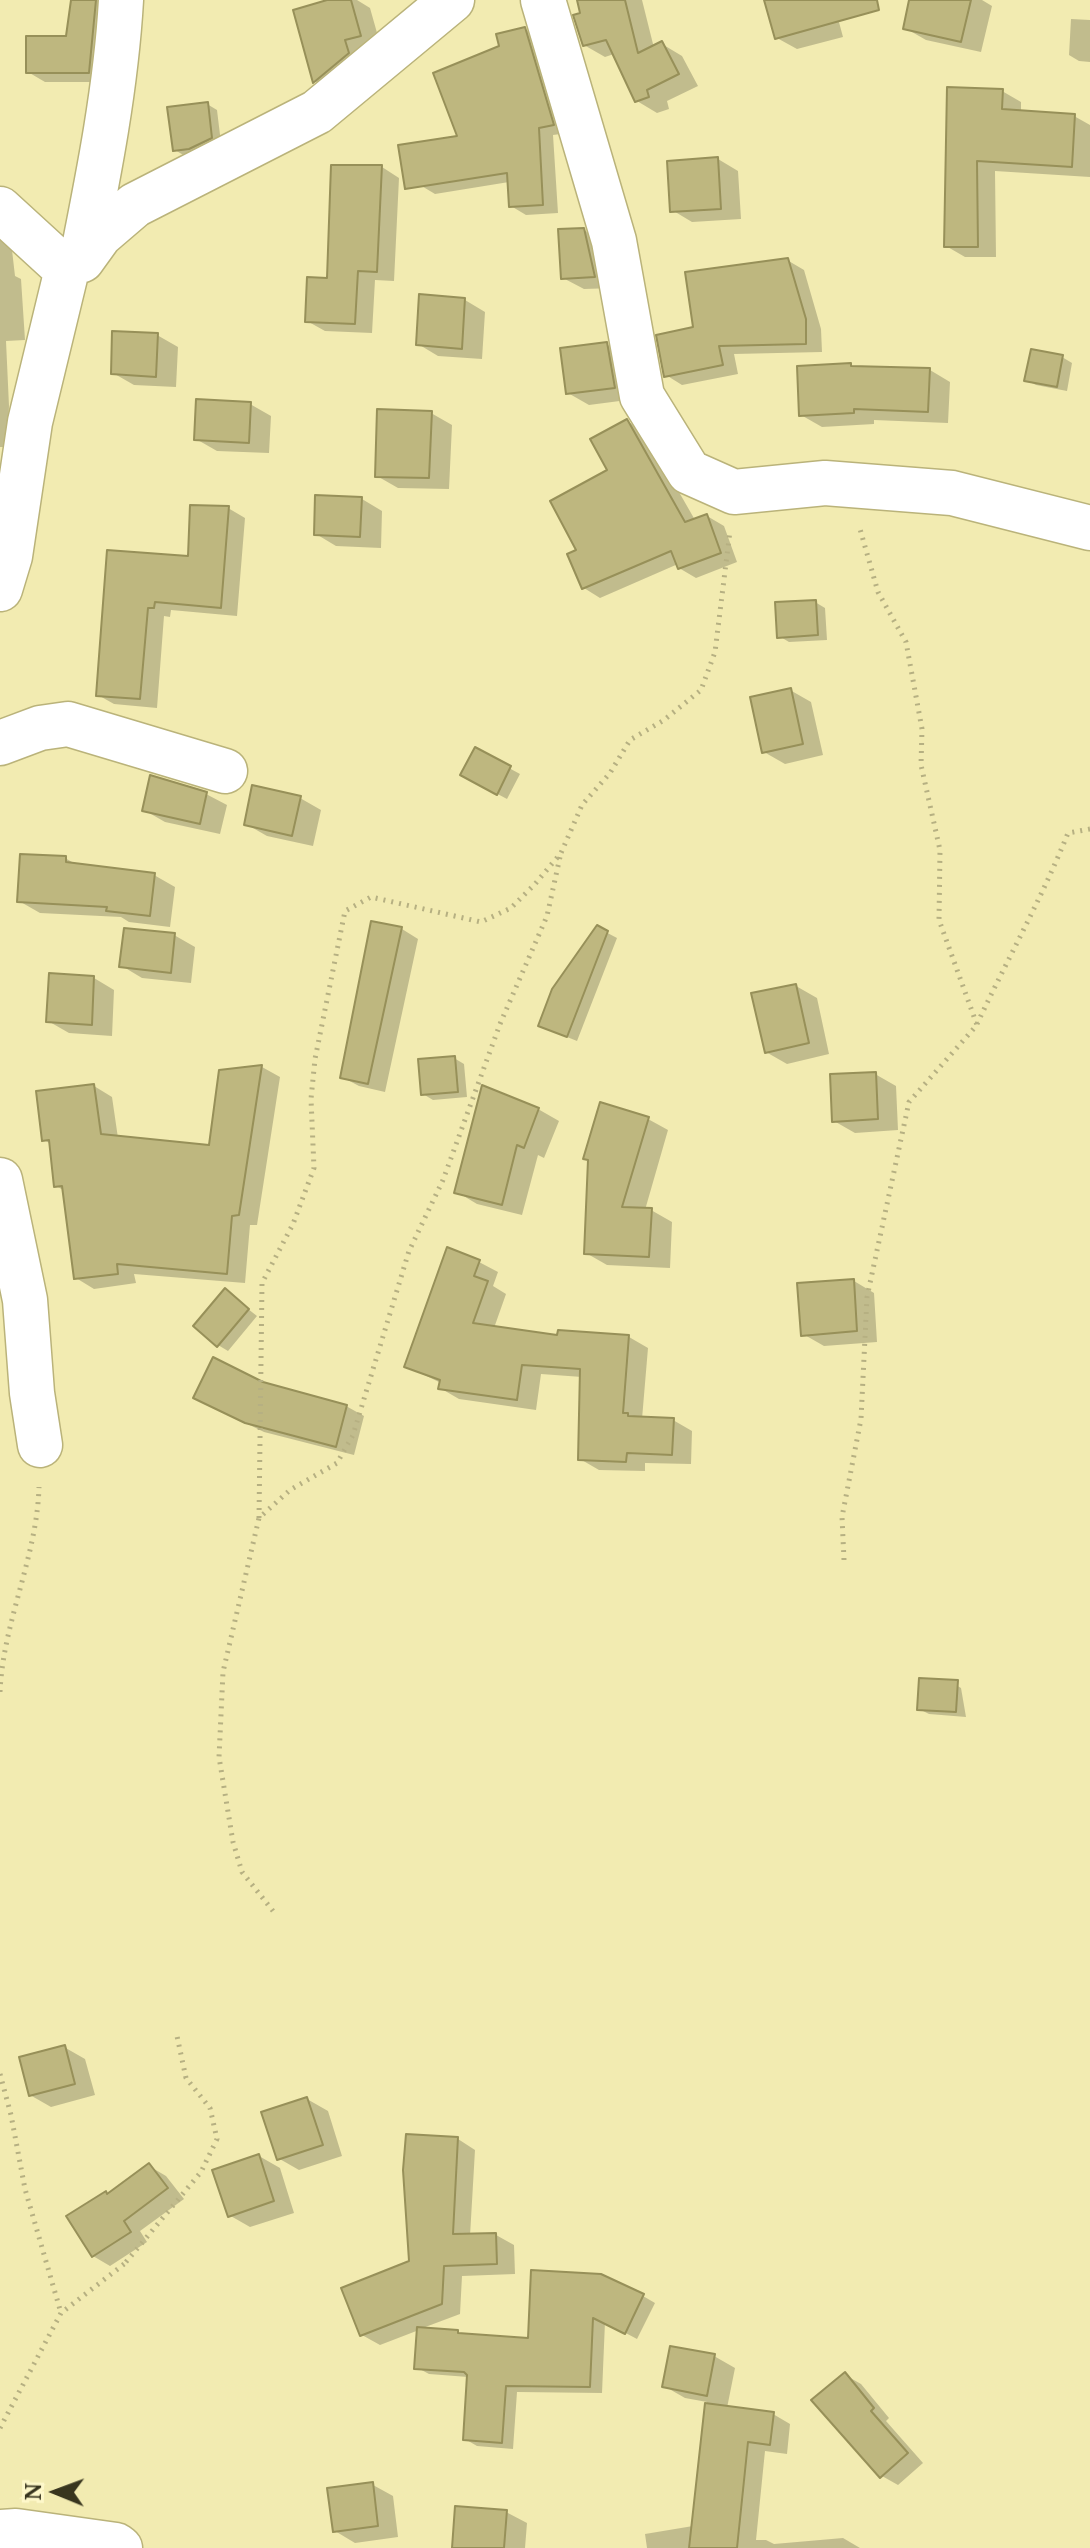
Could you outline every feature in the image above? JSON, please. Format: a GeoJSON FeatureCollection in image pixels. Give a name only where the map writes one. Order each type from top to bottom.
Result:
{"type":"FeatureCollection","features":[{"type":"Feature","properties":{"kind":"street"},"geometry":{"type":"LineString","coordinates":[[0,589],[10,556],[30,422],[104,148],[119,40],[121,0]]}},
{"type":"Feature","properties":{"kind":"street"},"geometry":{"type":"LineString","coordinates":[[0,209],[59,263],[75,262],[135,205],[317,112],[452,0]]}},
{"type":"Feature","properties":{"kind":"street"},"geometry":{"type":"LineString","coordinates":[[543,0],[614,241],[642,396],[689,472],[734,492],[825,483],[952,493],[1090,528]]}},
{"type":"Feature","properties":{"kind":"street"},"geometry":{"type":"LineString","coordinates":[[0,743],[40,728],[68,724],[225,771]]}},
{"type":"Feature","properties":{"kind":"street"},"geometry":{"type":"LineString","coordinates":[[0,1180],[25,1300],[32,1393],[40,1445]]}},
{"type":"Feature","properties":{"kind":"street"},"geometry":{"type":"LineString","coordinates":[[0,2532],[16,2531],[120,2548]]}},
{"type":"Feature","properties":{"kind":"path"},"geometry":{"type":"LineString","coordinates":[[848,485],[878,592],[906,642],[922,729],[921,765],[940,850],[939,920],[977,1025]]}},
{"type":"Feature","properties":{"kind":"path"},"geometry":{"type":"LineString","coordinates":[[259,1518],[290,1490],[337,1463],[353,1435],[409,1251],[443,1180],[500,1024],[547,916],[561,853],[582,805],[610,773],[630,740],[664,720],[701,690],[715,652],[734,492]]}},
{"type":"Feature","properties":{"kind":"path"},"geometry":{"type":"LineString","coordinates":[[844,1560],[842,1517],[861,1419],[867,1297],[909,1102],[977,1025],[1011,951],[1050,878],[1068,833],[1090,829]]}},
{"type":"Feature","properties":{"kind":"path"},"geometry":{"type":"LineString","coordinates":[[273,1911],[242,1872],[233,1842],[219,1757],[223,1672],[259,1518],[262,1283],[293,1224],[314,1168],[311,1099],[315,1059],[345,911],[371,897],[481,922],[511,908],[561,853]]}},
{"type":"Feature","properties":{"kind":"path"},"geometry":{"type":"LineString","coordinates":[[0,1692],[1,1664],[38,1520],[40,1445]]}},
{"type":"Feature","properties":{"kind":"path"},"geometry":{"type":"LineString","coordinates":[[0,2428],[61,2313],[127,2261],[201,2172],[217,2139],[210,2108],[186,2078],[177,2036]]}},
{"type":"Feature","properties":{"kind":"path"},"geometry":{"type":"LineString","coordinates":[[0,2074],[25,2189],[61,2313]]}},
{"type":"Feature","properties":{"kind":"building"},"geometry":{"type":"Polygon","coordinates":[[[71,0],[96,0],[89,73],[26,73],[26,36],[66,36],[71,0]]]}},
{"type":"Feature","properties":{"kind":"building"},"geometry":{"type":"Polygon","coordinates":[[[327,0],[351,0],[361,36],[345,40],[349,53],[313,83],[293,10],[327,0]]]}},
{"type":"Feature","properties":{"kind":"building"},"geometry":{"type":"Polygon","coordinates":[[[577,0],[625,0],[638,53],[662,41],[679,74],[647,90],[649,97],[635,102],[606,40],[583,46],[573,15],[580,13],[577,0]]]}},
{"type":"Feature","properties":{"kind":"building"},"geometry":{"type":"Polygon","coordinates":[[[764,0],[877,0],[879,10],[775,39],[764,0]]]}},
{"type":"Feature","properties":{"kind":"building"},"geometry":{"type":"Polygon","coordinates":[[[909,0],[971,0],[961,42],[903,29],[909,0]]]}},
{"type":"Feature","properties":{"kind":"building"},"geometry":{"type":"Polygon","coordinates":[[[525,27],[554,125],[539,128],[543,205],[509,207],[507,173],[405,189],[398,145],[457,136],[433,73],[499,46],[496,34],[525,27]]]}},
{"type":"Feature","properties":{"kind":"building"},"geometry":{"type":"Polygon","coordinates":[[[947,87],[1003,89],[1002,109],[1075,114],[1072,167],[977,161],[978,247],[944,247],[947,87]]]}},
{"type":"Feature","properties":{"kind":"building"},"geometry":{"type":"Polygon","coordinates":[[[208,102],[212,138],[189,149],[173,151],[167,107],[208,102]]]}},
{"type":"Feature","properties":{"kind":"building"},"geometry":{"type":"Polygon","coordinates":[[[718,157],[721,209],[670,212],[667,161],[718,157]]]}},
{"type":"Feature","properties":{"kind":"building"},"geometry":{"type":"Polygon","coordinates":[[[331,165],[382,165],[377,272],[358,271],[355,324],[305,322],[307,277],[327,278],[331,165]]]}},
{"type":"Feature","properties":{"kind":"building"},"geometry":{"type":"Polygon","coordinates":[[[584,228],[595,277],[561,279],[558,229],[584,228]]]}},
{"type":"Feature","properties":{"kind":"building"},"geometry":{"type":"Polygon","coordinates":[[[788,258],[806,319],[806,344],[719,346],[723,365],[664,377],[656,335],[693,327],[685,272],[788,258]]]}},
{"type":"Feature","properties":{"kind":"building"},"geometry":{"type":"Polygon","coordinates":[[[419,294],[465,298],[462,349],[416,345],[419,294]]]}},
{"type":"Feature","properties":{"kind":"building"},"geometry":{"type":"Polygon","coordinates":[[[112,331],[158,333],[156,377],[111,374],[112,331]]]}},
{"type":"Feature","properties":{"kind":"building"},"geometry":{"type":"Polygon","coordinates":[[[607,342],[615,388],[566,394],[560,348],[607,342]]]}},
{"type":"Feature","properties":{"kind":"building"},"geometry":{"type":"Polygon","coordinates":[[[1031,349],[1063,355],[1057,387],[1024,381],[1031,349]]]}},
{"type":"Feature","properties":{"kind":"building"},"geometry":{"type":"Polygon","coordinates":[[[851,363],[851,366],[930,368],[928,412],[854,409],[854,413],[799,416],[797,366],[851,363]]]}},
{"type":"Feature","properties":{"kind":"building"},"geometry":{"type":"Polygon","coordinates":[[[196,399],[251,402],[249,443],[194,440],[196,399]]]}},
{"type":"Feature","properties":{"kind":"building"},"geometry":{"type":"Polygon","coordinates":[[[377,409],[432,411],[429,478],[375,477],[377,409]]]}},
{"type":"Feature","properties":{"kind":"building"},"geometry":{"type":"Polygon","coordinates":[[[627,419],[685,522],[707,514],[721,553],[678,569],[671,551],[582,589],[567,554],[576,550],[550,501],[607,470],[590,439],[627,419]]]}},
{"type":"Feature","properties":{"kind":"building"},"geometry":{"type":"Polygon","coordinates":[[[315,495],[362,497],[360,537],[314,535],[315,495]]]}},
{"type":"Feature","properties":{"kind":"building"},"geometry":{"type":"Polygon","coordinates":[[[190,505],[229,506],[221,608],[155,602],[154,608],[148,608],[140,699],[96,696],[107,550],[188,556],[190,505]]]}},
{"type":"Feature","properties":{"kind":"building"},"geometry":{"type":"Polygon","coordinates":[[[816,600],[818,635],[777,638],[775,602],[816,600]]]}},
{"type":"Feature","properties":{"kind":"building"},"geometry":{"type":"Polygon","coordinates":[[[791,688],[803,744],[762,753],[750,697],[791,688]]]}},
{"type":"Feature","properties":{"kind":"building"},"geometry":{"type":"Polygon","coordinates":[[[475,747],[511,766],[497,795],[460,775],[475,747]]]}},
{"type":"Feature","properties":{"kind":"building"},"geometry":{"type":"Polygon","coordinates":[[[150,775],[207,792],[200,824],[142,811],[150,775]]]}},
{"type":"Feature","properties":{"kind":"building"},"geometry":{"type":"Polygon","coordinates":[[[252,785],[301,796],[292,836],[244,825],[252,785]]]}},
{"type":"Feature","properties":{"kind":"building"},"geometry":{"type":"Polygon","coordinates":[[[20,854],[66,856],[66,862],[155,873],[150,916],[106,911],[107,907],[17,902],[20,854]]]}},
{"type":"Feature","properties":{"kind":"building"},"geometry":{"type":"Polygon","coordinates":[[[371,921],[402,927],[368,1084],[340,1078],[371,921]]]}},
{"type":"Feature","properties":{"kind":"building"},"geometry":{"type":"Polygon","coordinates":[[[597,925],[608,931],[567,1037],[538,1026],[552,989],[597,925]]]}},
{"type":"Feature","properties":{"kind":"building"},"geometry":{"type":"Polygon","coordinates":[[[124,928],[175,933],[171,973],[119,967],[124,928]]]}},
{"type":"Feature","properties":{"kind":"building"},"geometry":{"type":"Polygon","coordinates":[[[49,973],[94,976],[92,1025],[46,1022],[49,973]]]}},
{"type":"Feature","properties":{"kind":"building"},"geometry":{"type":"Polygon","coordinates":[[[796,984],[809,1043],[765,1053],[751,993],[796,984]]]}},
{"type":"Feature","properties":{"kind":"building"},"geometry":{"type":"Polygon","coordinates":[[[455,1056],[458,1092],[421,1095],[418,1059],[455,1056]]]}},
{"type":"Feature","properties":{"kind":"building"},"geometry":{"type":"Polygon","coordinates":[[[262,1065],[239,1215],[232,1216],[227,1274],[117,1264],[118,1274],[74,1279],[62,1186],[54,1187],[49,1140],[42,1141],[36,1091],[94,1084],[101,1134],[209,1145],[219,1070],[262,1065]]]}},
{"type":"Feature","properties":{"kind":"building"},"geometry":{"type":"Polygon","coordinates":[[[876,1072],[878,1119],[832,1122],[830,1074],[876,1072]]]}},
{"type":"Feature","properties":{"kind":"building"},"geometry":{"type":"Polygon","coordinates":[[[482,1085],[539,1108],[524,1148],[517,1145],[502,1205],[454,1193],[482,1085]]]}},
{"type":"Feature","properties":{"kind":"building"},"geometry":{"type":"Polygon","coordinates":[[[600,1102],[649,1117],[622,1207],[652,1208],[649,1257],[584,1254],[588,1160],[583,1159],[600,1102]]]}},
{"type":"Feature","properties":{"kind":"building"},"geometry":{"type":"Polygon","coordinates":[[[447,1247],[480,1260],[474,1276],[488,1281],[473,1323],[557,1335],[558,1330],[629,1335],[623,1413],[628,1413],[628,1416],[674,1418],[672,1455],[627,1453],[626,1462],[578,1460],[580,1369],[522,1365],[517,1400],[438,1389],[440,1380],[404,1367],[447,1247]]]}},
{"type":"Feature","properties":{"kind":"building"},"geometry":{"type":"Polygon","coordinates":[[[854,1279],[857,1331],[801,1336],[797,1283],[854,1279]]]}},
{"type":"Feature","properties":{"kind":"building"},"geometry":{"type":"Polygon","coordinates":[[[225,1288],[249,1309],[217,1347],[193,1326],[225,1288]]]}},
{"type":"Feature","properties":{"kind":"building"},"geometry":{"type":"Polygon","coordinates":[[[213,1357],[263,1382],[347,1405],[336,1447],[245,1423],[193,1398],[213,1357]]]}},
{"type":"Feature","properties":{"kind":"building"},"geometry":{"type":"Polygon","coordinates":[[[919,1678],[958,1680],[956,1712],[917,1710],[919,1678]]]}},
{"type":"Feature","properties":{"kind":"building"},"geometry":{"type":"Polygon","coordinates":[[[65,2045],[75,2084],[29,2096],[19,2057],[65,2045]]]}},
{"type":"Feature","properties":{"kind":"building"},"geometry":{"type":"Polygon","coordinates":[[[307,2097],[323,2145],[277,2160],[261,2112],[307,2097]]]}},
{"type":"Feature","properties":{"kind":"building"},"geometry":{"type":"Polygon","coordinates":[[[406,2134],[458,2137],[453,2234],[496,2233],[497,2264],[444,2266],[442,2304],[360,2336],[341,2288],[409,2261],[403,2170],[406,2134]]]}},
{"type":"Feature","properties":{"kind":"building"},"geometry":{"type":"Polygon","coordinates":[[[259,2154],[274,2201],[228,2217],[212,2170],[259,2154]]]}},
{"type":"Feature","properties":{"kind":"building"},"geometry":{"type":"Polygon","coordinates":[[[149,2163],[168,2188],[124,2221],[131,2232],[92,2257],[66,2216],[106,2191],[107,2194],[149,2163]]]}},
{"type":"Feature","properties":{"kind":"building"},"geometry":{"type":"Polygon","coordinates":[[[531,2270],[601,2274],[644,2294],[625,2334],[593,2318],[590,2387],[506,2386],[502,2443],[463,2440],[467,2375],[464,2372],[414,2369],[417,2327],[528,2338],[531,2270]]]}},
{"type":"Feature","properties":{"kind":"building"},"geometry":{"type":"Polygon","coordinates":[[[670,2346],[715,2354],[707,2396],[662,2387],[670,2346]]]}},
{"type":"Feature","properties":{"kind":"building"},"geometry":{"type":"Polygon","coordinates":[[[845,2372],[874,2408],[871,2411],[908,2453],[880,2478],[811,2400],[845,2372]]]}},
{"type":"Feature","properties":{"kind":"building"},"geometry":{"type":"Polygon","coordinates":[[[705,2403],[774,2412],[770,2445],[748,2442],[737,2548],[689,2548],[705,2403]]]}},
{"type":"Feature","properties":{"kind":"building"},"geometry":{"type":"Polygon","coordinates":[[[373,2482],[378,2526],[333,2532],[327,2488],[373,2482]]]}},
{"type":"Feature","properties":{"kind":"building"},"geometry":{"type":"Polygon","coordinates":[[[455,2506],[507,2510],[504,2548],[452,2548],[455,2506]]]}}]}
